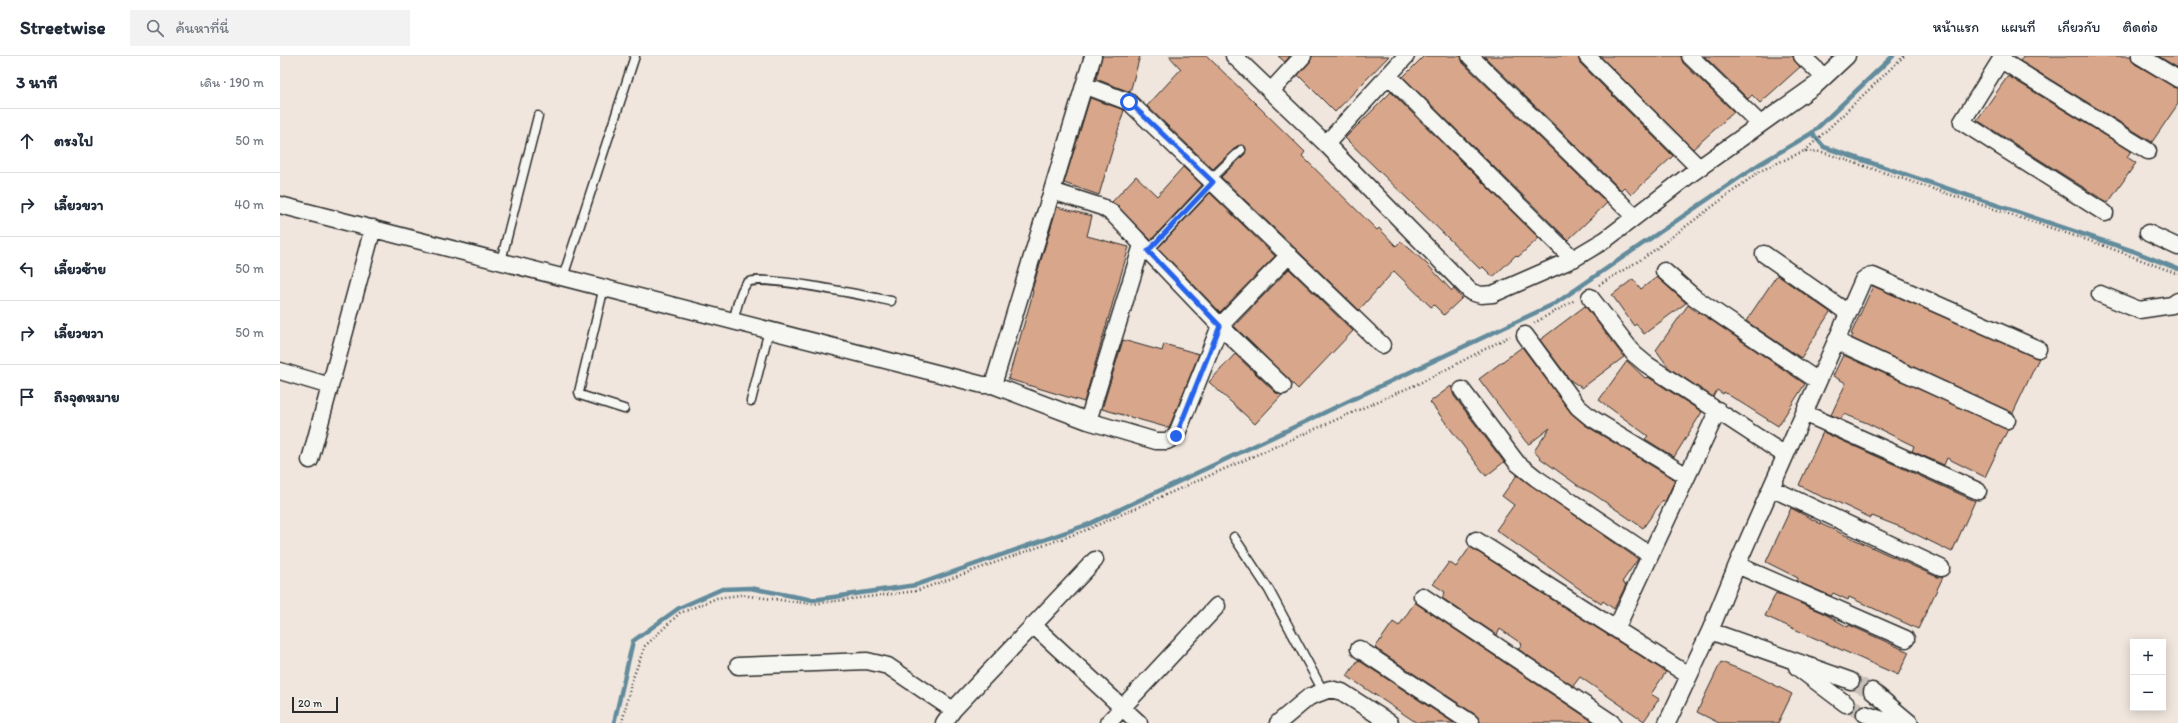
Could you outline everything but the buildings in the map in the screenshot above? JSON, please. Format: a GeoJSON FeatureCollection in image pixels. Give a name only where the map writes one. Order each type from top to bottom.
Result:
{"type":"FeatureCollection","features":[{"type":"Feature","properties":{"kind":"street"},"geometry":{"type":"LineString","coordinates":[[993,385],[1093,56]]}},
{"type":"Feature","properties":{"kind":"street"},"geometry":{"type":"LineString","coordinates":[[1234,56],[1326,144],[1471,292],[1481,295],[1493,294],[1572,259],[1605,240],[1634,216],[1824,77],[1847,56]]}},
{"type":"Feature","properties":{"kind":"street"},"geometry":{"type":"LineString","coordinates":[[1270,91],[1303,56]]}},
{"type":"Feature","properties":{"kind":"street"},"geometry":{"type":"LineString","coordinates":[[1326,144],[1406,56]]}},
{"type":"Feature","properties":{"kind":"street"},"geometry":{"type":"LineString","coordinates":[[1470,56],[1634,216]]}},
{"type":"Feature","properties":{"kind":"street"},"geometry":{"type":"LineString","coordinates":[[1587,56],[1699,168]]}},
{"type":"Feature","properties":{"kind":"street"},"geometry":{"type":"LineString","coordinates":[[1690,56],[1760,124]]}},
{"type":"Feature","properties":{"kind":"street"},"geometry":{"type":"LineString","coordinates":[[1802,56],[1824,77]]}},
{"type":"Feature","properties":{"kind":"street"},"geometry":{"type":"LineString","coordinates":[[2140,56],[2178,79]]}},
{"type":"Feature","properties":{"kind":"street"},"geometry":{"type":"LineString","coordinates":[[2105,213],[1962,122],[2002,58],[2148,152]]}},
{"type":"Feature","properties":{"kind":"street"},"geometry":{"type":"LineString","coordinates":[[1388,75],[1572,259]]}},
{"type":"Feature","properties":{"kind":"street"},"geometry":{"type":"LineString","coordinates":[[1084,85],[1129,102],[1382,345]]}},
{"type":"Feature","properties":{"kind":"street"},"geometry":{"type":"LineString","coordinates":[[1052,191],[1102,207],[1112,213],[1220,326],[1282,386]]}},
{"type":"Feature","properties":{"kind":"street"},"geometry":{"type":"LineString","coordinates":[[280,205],[983,385],[993,385],[1088,421],[1156,441],[1167,441],[1176,436],[1220,326],[1289,255]]}},
{"type":"Feature","properties":{"kind":"street"},"geometry":{"type":"LineString","coordinates":[[310,460],[374,228]]}},
{"type":"Feature","properties":{"kind":"street"},"geometry":{"type":"LineString","coordinates":[[2148,233],[2178,247]]}},
{"type":"Feature","properties":{"kind":"street"},"geometry":{"type":"LineString","coordinates":[[1088,421],[1145,248]]}},
{"type":"Feature","properties":{"kind":"street"},"geometry":{"type":"LineString","coordinates":[[1764,254],[1848,313]]}},
{"type":"Feature","properties":{"kind":"street"},"geometry":{"type":"LineString","coordinates":[[1664,271],[1695,298],[1818,381]]}},
{"type":"Feature","properties":{"kind":"street"},"geometry":{"type":"LineString","coordinates":[[1669,722],[1688,675],[1710,631],[1737,565],[1863,280],[1867,277],[1873,276],[2038,349]]}},
{"type":"Feature","properties":{"kind":"street"},"geometry":{"type":"LineString","coordinates":[[1588,294],[1640,359],[1786,455]]}},
{"type":"Feature","properties":{"kind":"street"},"geometry":{"type":"LineString","coordinates":[[2100,294],[2138,310],[2164,306],[2178,301]]}},
{"type":"Feature","properties":{"kind":"street"},"geometry":{"type":"LineString","coordinates":[[1523,331],[1578,407],[1590,417],[1687,476]]}},
{"type":"Feature","properties":{"kind":"street"},"geometry":{"type":"LineString","coordinates":[[1836,341],[2007,420]]}},
{"type":"Feature","properties":{"kind":"street"},"geometry":{"type":"LineString","coordinates":[[280,371],[330,386]]}},
{"type":"Feature","properties":{"kind":"street"},"geometry":{"type":"LineString","coordinates":[[1462,390],[1517,463],[1536,478],[1650,555]]}},
{"type":"Feature","properties":{"kind":"street"},"geometry":{"type":"LineString","coordinates":[[1616,629],[1718,410]]}},
{"type":"Feature","properties":{"kind":"street"},"geometry":{"type":"LineString","coordinates":[[1804,413],[1978,491]]}},
{"type":"Feature","properties":{"kind":"street"},"geometry":{"type":"LineString","coordinates":[[1771,488],[1941,568]]}},
{"type":"Feature","properties":{"kind":"street"},"geometry":{"type":"LineString","coordinates":[[1476,540],[1688,675]]}},
{"type":"Feature","properties":{"kind":"street"},"geometry":{"type":"LineString","coordinates":[[738,666],[867,661],[888,666],[949,717],[1095,560]]}},
{"type":"Feature","properties":{"kind":"street"},"geometry":{"type":"LineString","coordinates":[[1737,565],[1906,639]]}},
{"type":"Feature","properties":{"kind":"street"},"geometry":{"type":"LineString","coordinates":[[1422,596],[1612,723]]}},
{"type":"Feature","properties":{"kind":"street"},"geometry":{"type":"LineString","coordinates":[[1108,723],[1218,606]]}},
{"type":"Feature","properties":{"kind":"street"},"geometry":{"type":"LineString","coordinates":[[1033,625],[1139,723]]}},
{"type":"Feature","properties":{"kind":"street"},"geometry":{"type":"LineString","coordinates":[[1710,631],[1851,681]]}},
{"type":"Feature","properties":{"kind":"street"},"geometry":{"type":"LineString","coordinates":[[1359,649],[1471,723]]}},
{"type":"Feature","properties":{"kind":"street"},"geometry":{"type":"LineString","coordinates":[[1786,659],[1846,704]]}},
{"type":"Feature","properties":{"kind":"street"},"geometry":{"type":"LineString","coordinates":[[1278,723],[1309,697],[1330,689],[1342,692],[1390,723]]}},
{"type":"Feature","properties":{"kind":"street"},"geometry":{"type":"LineString","coordinates":[[1872,691],[1910,723]]}},
{"type":"Feature","properties":{"kind":"street"},"geometry":{"type":"LineString","coordinates":[[1864,714],[1892,723]]}},
{"type":"Feature","properties":{"kind":"lane"},"geometry":{"type":"LineString","coordinates":[[563,277],[635,56]]}},
{"type":"Feature","properties":{"kind":"lane"},"geometry":{"type":"LineString","coordinates":[[501,261],[538,116]]}},
{"type":"Feature","properties":{"kind":"lane"},"geometry":{"type":"LineString","coordinates":[[1145,248],[1241,150]]}},
{"type":"Feature","properties":{"kind":"lane"},"geometry":{"type":"LineString","coordinates":[[733,320],[742,292],[747,283],[753,279],[796,284],[891,301]]}},
{"type":"Feature","properties":{"kind":"lane"},"geometry":{"type":"LineString","coordinates":[[604,287],[579,392],[580,396],[624,409]]}},
{"type":"Feature","properties":{"kind":"lane"},"geometry":{"type":"LineString","coordinates":[[751,401],[769,330]]}},
{"type":"Feature","properties":{"kind":"lane"},"geometry":{"type":"LineString","coordinates":[[1234,537],[1269,590],[1323,691]]}},
{"type":"Feature","properties":{"kind":"path"},"geometry":{"type":"LineString","coordinates":[[622,723],[632,683],[645,646],[680,613],[716,598],[741,595],[812,604],[916,591],[1086,530],[1424,381],[1523,331],[1588,294],[1645,257],[1760,171],[1804,151],[1904,56]]}},
{"type":"Feature","properties":{"kind":"path"},"geometry":{"type":"LineString","coordinates":[[1804,151],[1822,152],[2102,245],[2178,274]]}},
{"type":"Feature","properties":{"kind":"waterway"},"geometry":{"type":"LineString","coordinates":[[614,723],[633,641],[679,608],[722,589],[750,588],[813,600],[916,585],[1089,524],[1556,303],[1758,165],[1812,133],[1893,56]]}},
{"type":"Feature","properties":{"kind":"waterway"},"geometry":{"type":"LineString","coordinates":[[1812,133],[1824,147],[2133,251],[2178,269]]}},
{"type":"Feature","properties":{"kind":"tunnel"},"geometry":{"type":"LineString","coordinates":[[1851,681],[1872,691]]}},
{"type":"Feature","properties":{"kind":"tunnel"},"geometry":{"type":"LineString","coordinates":[[1846,704],[1865,714]]}},
{"type":"Feature","properties":{"kind":"route"},"geometry":{"type":"LineString","coordinates":[[1129,102],[1213,182],[1148,251],[1220,326],[1176,436]]}}]}
